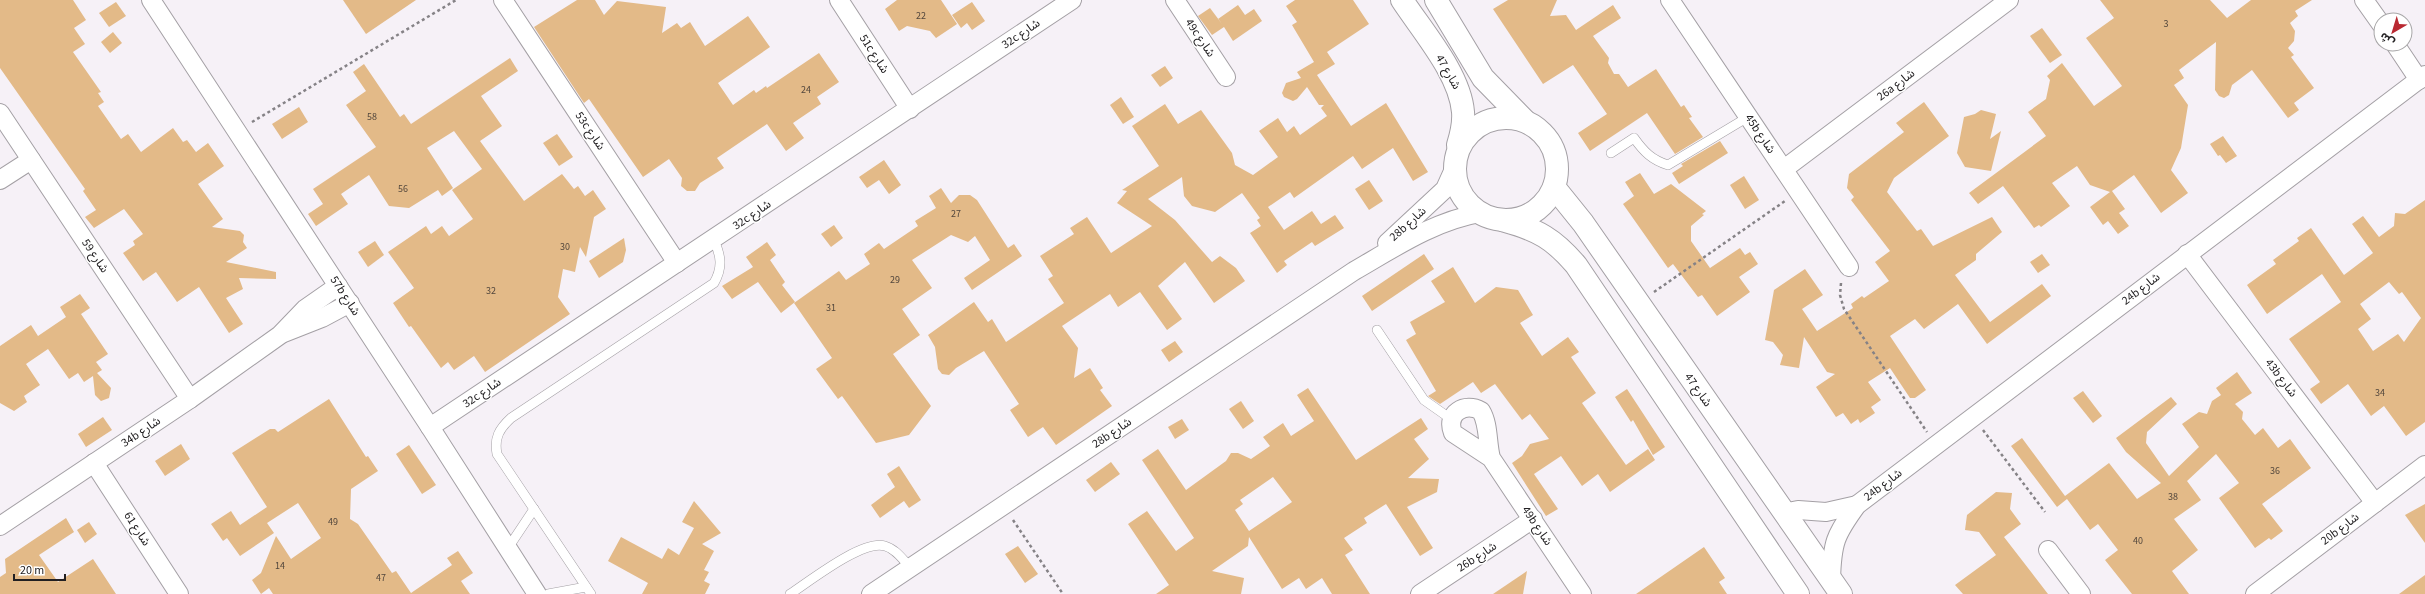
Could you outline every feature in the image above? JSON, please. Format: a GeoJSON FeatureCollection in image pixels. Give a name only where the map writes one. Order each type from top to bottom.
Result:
{"type":"FeatureCollection","features":[{"type":"Feature","properties":{"kind":"street","name":"57b شارع"},"geometry":{"type":"LineString","coordinates":[[151,0],[338,286],[350,302],[537,594]]}},
{"type":"Feature","properties":{"kind":"street","name":"53c شارع"},"geometry":{"type":"LineString","coordinates":[[503,0],[677,262]]}},
{"type":"Feature","properties":{"kind":"street","name":"51c شارع"},"geometry":{"type":"LineString","coordinates":[[839,0],[910,109]]}},
{"type":"Feature","properties":{"kind":"street","name":"32c شارع"},"geometry":{"type":"LineString","coordinates":[[430,427],[677,262],[714,240],[1072,0]]}},
{"type":"Feature","properties":{"kind":"street","name":"49c شارع"},"geometry":{"type":"LineString","coordinates":[[1175,0],[1226,77]]}},
{"type":"Feature","properties":{"kind":"street","name":"شارع 47"},"geometry":{"type":"LineString","coordinates":[[1402,0],[1451,75],[1460,93],[1464,113],[1462,132],[1455,161]]}},
{"type":"Feature","properties":{"kind":"street"},"geometry":{"type":"LineString","coordinates":[[1436,0],[1483,78],[1524,120],[1537,127],[1547,138],[1554,151],[1557,165],[1554,187],[1538,209],[1523,218],[1505,221]]}},
{"type":"Feature","properties":{"kind":"street","name":"45b شارع"},"geometry":{"type":"LineString","coordinates":[[1670,0],[1847,264]]}},
{"type":"Feature","properties":{"kind":"street","name":"26a شارع"},"geometry":{"type":"LineString","coordinates":[[1784,169],[2009,0]]}},
{"type":"Feature","properties":{"kind":"street"},"geometry":{"type":"LineString","coordinates":[[2364,0],[2373,13]]}},
{"type":"Feature","properties":{"kind":"street"},"geometry":{"type":"LineString","coordinates":[[2401,52],[2422,78]]}},
{"type":"Feature","properties":{"kind":"street","name":"24b شارع"},"geometry":{"type":"LineString","coordinates":[[1836,587],[1831,556],[1836,536],[1857,505],[2187,254],[2422,78]]}},
{"type":"Feature","properties":{"kind":"street","name":"شارع 59"},"geometry":{"type":"LineString","coordinates":[[0,113],[190,400]]}},
{"type":"Feature","properties":{"kind":"street"},"geometry":{"type":"LineString","coordinates":[[1524,120],[1508,117],[1491,119],[1476,126],[1464,138],[1455,161],[1457,186],[1463,197],[1480,214],[1531,228],[1548,238],[1563,250],[1576,265],[1798,594]]}},
{"type":"Feature","properties":{"kind":"street"},"geometry":{"type":"LineString","coordinates":[[0,180],[31,160]]}},
{"type":"Feature","properties":{"kind":"street","name":"28b شارع"},"geometry":{"type":"LineString","coordinates":[[1354,271],[1425,209],[1445,189],[1455,161]]}},
{"type":"Feature","properties":{"kind":"street","name":"شارع 47"},"geometry":{"type":"LineString","coordinates":[[1554,187],[1583,223],[1783,513],[1836,587]]}},
{"type":"Feature","properties":{"kind":"street","name":"28b شارع"},"geometry":{"type":"LineString","coordinates":[[871,594],[1354,271],[1428,230],[1447,222],[1480,214]]}},
{"type":"Feature","properties":{"kind":"street","name":"43b شارع"},"geometry":{"type":"LineString","coordinates":[[2187,254],[2375,503]]}},
{"type":"Feature","properties":{"kind":"street","name":"34b شارع"},"geometry":{"type":"LineString","coordinates":[[0,526],[190,400],[280,335],[305,309],[338,286]]}},
{"type":"Feature","properties":{"kind":"street","name":"34b شارع"},"geometry":{"type":"LineString","coordinates":[[280,335],[317,320],[350,302]]}},
{"type":"Feature","properties":{"kind":"street","name":"49b شارع"},"geometry":{"type":"LineString","coordinates":[[1491,458],[1458,437],[1450,426],[1451,420],[1460,409],[1467,406],[1481,411],[1485,418],[1486,436],[1491,458],[1582,594]]}},
{"type":"Feature","properties":{"kind":"street","name":"شارع 61"},"geometry":{"type":"LineString","coordinates":[[94,464],[179,594]]}},
{"type":"Feature","properties":{"kind":"street","name":"20b شارع"},"geometry":{"type":"LineString","coordinates":[[2255,594],[2425,465]]}},
{"type":"Feature","properties":{"kind":"street","name":"24b شارع"},"geometry":{"type":"LineString","coordinates":[[1783,513],[1798,510],[1826,512],[1857,505]]}},
{"type":"Feature","properties":{"kind":"street","name":"26b شارع"},"geometry":{"type":"LineString","coordinates":[[1420,594],[1533,519]]}},
{"type":"Feature","properties":{"kind":"street"},"geometry":{"type":"LineString","coordinates":[[2048,550],[2080,594]]}},
{"type":"Feature","properties":{"kind":"lane"},"geometry":{"type":"LineString","coordinates":[[1610,153],[1634,138],[1654,161],[1668,165],[1748,117]]}},
{"type":"Feature","properties":{"kind":"lane"},"geometry":{"type":"LineString","coordinates":[[548,594],[588,590],[497,454],[495,444],[497,433],[511,418],[714,283],[720,273],[722,262],[714,240]]}},
{"type":"Feature","properties":{"kind":"lane"},"geometry":{"type":"LineString","coordinates":[[1377,330],[1424,400],[1434,409],[1451,420]]}},
{"type":"Feature","properties":{"kind":"lane"},"geometry":{"type":"LineString","coordinates":[[508,548],[534,509]]}},
{"type":"Feature","properties":{"kind":"lane"},"geometry":{"type":"LineString","coordinates":[[790,594],[865,546],[885,546],[894,550],[911,568]]}},
{"type":"Feature","properties":{"kind":"path"},"geometry":{"type":"LineString","coordinates":[[237,130],[456,0]]}},
{"type":"Feature","properties":{"kind":"path"},"geometry":{"type":"LineString","coordinates":[[1638,303],[1799,192]]}},
{"type":"Feature","properties":{"kind":"path"},"geometry":{"type":"LineString","coordinates":[[1847,264],[1840,295],[1844,308],[1936,445]]}},
{"type":"Feature","properties":{"kind":"path"},"geometry":{"type":"LineString","coordinates":[[1973,417],[2045,512]]}},
{"type":"Feature","properties":{"kind":"path"},"geometry":{"type":"LineString","coordinates":[[1003,506],[1063,594]]}},
{"type":"Feature","properties":{"kind":"building"},"geometry":{"type":"Polygon","coordinates":[[[0,0],[73,0],[86,20],[74,28],[85,44],[73,52],[101,92],[98,93],[104,102],[98,106],[121,139],[128,134],[141,152],[173,128],[183,142],[187,140],[196,152],[208,143],[224,166],[198,184],[223,219],[212,227],[240,231],[244,235],[243,242],[247,248],[226,262],[276,272],[276,279],[239,278],[243,289],[226,298],[243,324],[229,333],[199,287],[177,302],[156,272],[143,281],[123,253],[135,245],[133,241],[143,234],[124,209],[94,228],[85,217],[96,210],[83,191],[85,189],[0,68],[0,0]]]}},
{"type":"Feature","properties":{"kind":"building"},"geometry":{"type":"Polygon","coordinates":[[[343,0],[416,0],[366,34],[343,0]]]}},
{"type":"Feature","properties":{"kind":"building"},"geometry":{"type":"Polygon","coordinates":[[[577,0],[595,0],[604,15],[617,1],[666,7],[662,33],[677,23],[681,28],[690,22],[705,46],[748,16],[770,47],[718,83],[733,105],[754,90],[756,93],[766,86],[767,88],[819,53],[839,82],[817,97],[821,104],[793,123],[804,138],[786,151],[767,124],[717,158],[724,168],[700,183],[695,191],[687,191],[681,186],[682,178],[669,159],[643,177],[589,99],[584,103],[534,27],[577,0]]]}},
{"type":"Feature","properties":{"kind":"building"},"geometry":{"type":"Polygon","coordinates":[[[897,0],[941,0],[957,24],[936,38],[930,31],[907,26],[899,31],[885,9],[897,0]]]}},
{"type":"Feature","properties":{"kind":"building"},"geometry":{"type":"Polygon","coordinates":[[[1295,0],[1353,0],[1369,24],[1327,52],[1335,64],[1317,75],[1351,126],[1386,103],[1428,172],[1413,181],[1393,148],[1362,169],[1353,156],[1294,198],[1290,192],[1268,207],[1284,230],[1312,211],[1321,224],[1335,215],[1344,228],[1315,246],[1312,242],[1284,261],[1287,265],[1277,273],[1250,233],[1261,226],[1257,220],[1260,218],[1242,193],[1215,212],[1192,206],[1184,196],[1182,177],[1148,199],[1175,220],[1212,262],[1220,256],[1236,268],[1245,281],[1214,303],[1185,262],[1158,286],[1182,319],[1167,330],[1140,292],[1118,307],[1110,294],[1062,326],[1078,348],[1074,378],[1090,368],[1103,388],[1100,390],[1112,406],[1056,445],[1043,427],[1028,437],[1010,410],[1019,404],[984,351],[956,368],[949,375],[942,374],[938,369],[935,347],[928,335],[974,302],[988,322],[992,319],[1006,342],[1064,303],[1048,279],[1053,276],[1040,256],[1074,234],[1070,228],[1087,217],[1111,253],[1152,226],[1117,203],[1127,191],[1122,190],[1159,166],[1132,126],[1165,104],[1178,124],[1201,110],[1232,153],[1235,165],[1253,175],[1278,157],[1259,131],[1278,118],[1287,132],[1294,126],[1300,135],[1327,116],[1321,108],[1324,105],[1319,105],[1307,87],[1297,99],[1293,101],[1284,97],[1282,93],[1286,83],[1301,78],[1297,72],[1314,62],[1292,25],[1297,22],[1286,6],[1295,0]]]}},
{"type":"Feature","properties":{"kind":"building"},"geometry":{"type":"Polygon","coordinates":[[[1508,0],[1557,0],[1550,16],[1566,15],[1576,30],[1613,5],[1621,18],[1593,36],[1609,58],[1608,63],[1614,74],[1619,74],[1628,87],[1656,69],[1681,107],[1684,105],[1692,117],[1689,118],[1703,137],[1675,154],[1647,113],[1590,151],[1578,133],[1607,114],[1573,65],[1543,84],[1493,9],[1508,0]]]}},
{"type":"Feature","properties":{"kind":"building"},"geometry":{"type":"Polygon","coordinates":[[[2100,0],[2210,0],[2227,18],[2251,0],[2312,0],[2295,11],[2298,16],[2290,23],[2295,31],[2294,41],[2288,48],[2294,55],[2291,57],[2314,88],[2294,103],[2299,110],[2288,118],[2252,70],[2232,85],[2229,95],[2224,98],[2219,96],[2215,90],[2216,42],[2179,70],[2184,78],[2174,85],[2188,105],[2181,148],[2171,170],[2188,193],[2161,213],[2134,175],[2112,191],[2125,209],[2119,213],[2129,226],[2118,234],[2108,221],[2103,225],[2090,207],[2110,192],[2090,185],[2077,166],[2052,183],[2070,206],[2041,227],[2039,225],[2034,228],[2003,186],[1978,204],[1969,193],[2046,136],[2028,112],[2046,99],[2050,80],[2047,76],[2062,63],[2094,106],[2122,86],[2086,38],[2114,18],[2100,0]]]}},
{"type":"Feature","properties":{"kind":"building"},"geometry":{"type":"Polygon","coordinates":[[[116,2],[126,16],[109,27],[99,13],[116,2]]]}},
{"type":"Feature","properties":{"kind":"building"},"geometry":{"type":"Polygon","coordinates":[[[972,2],[985,21],[972,30],[967,23],[961,28],[952,15],[972,2]]]}},
{"type":"Feature","properties":{"kind":"building"},"geometry":{"type":"Polygon","coordinates":[[[1238,5],[1245,15],[1254,9],[1262,21],[1233,41],[1224,27],[1212,35],[1198,16],[1210,8],[1218,19],[1238,5]]]}},
{"type":"Feature","properties":{"kind":"building"},"geometry":{"type":"Polygon","coordinates":[[[2042,28],[2062,55],[2050,63],[2030,36],[2042,28]]]}},
{"type":"Feature","properties":{"kind":"building"},"geometry":{"type":"Polygon","coordinates":[[[113,32],[122,43],[110,53],[101,42],[113,32]]]}},
{"type":"Feature","properties":{"kind":"building"},"geometry":{"type":"Polygon","coordinates":[[[510,58],[518,71],[481,96],[502,126],[480,141],[524,201],[562,174],[574,189],[578,186],[585,196],[593,190],[606,209],[594,217],[586,257],[580,247],[575,272],[563,269],[558,297],[570,314],[485,372],[474,356],[454,370],[448,362],[441,368],[411,326],[409,327],[393,303],[414,288],[388,252],[426,226],[431,234],[442,226],[449,236],[473,219],[452,190],[482,169],[454,131],[427,148],[453,188],[442,196],[438,190],[409,208],[389,206],[369,175],[341,194],[348,204],[316,226],[308,214],[323,204],[313,189],[376,147],[346,105],[366,91],[353,72],[364,64],[400,117],[404,114],[411,124],[510,58]]]}},
{"type":"Feature","properties":{"kind":"building"},"geometry":{"type":"Polygon","coordinates":[[[1165,66],[1173,78],[1160,87],[1151,75],[1165,66]]]}},
{"type":"Feature","properties":{"kind":"building"},"geometry":{"type":"Polygon","coordinates":[[[1121,97],[1134,117],[1123,124],[1110,105],[1121,97]]]}},
{"type":"Feature","properties":{"kind":"building"},"geometry":{"type":"Polygon","coordinates":[[[1924,102],[1949,136],[1894,178],[1887,192],[1917,231],[1921,229],[1933,246],[1992,217],[2002,232],[1976,254],[1976,260],[1955,275],[1990,322],[2042,284],[2051,296],[1987,344],[1958,304],[1924,329],[1915,319],[1890,336],[1926,390],[1915,398],[1910,398],[1890,368],[1868,382],[1881,400],[1871,407],[1875,413],[1860,423],[1858,419],[1851,424],[1843,413],[1836,417],[1816,387],[1835,374],[1827,372],[1804,337],[1799,368],[1780,365],[1783,355],[1773,342],[1765,340],[1774,290],[1805,269],[1823,295],[1802,309],[1817,331],[1853,308],[1851,304],[1862,296],[1864,298],[1889,281],[1875,262],[1890,251],[1851,200],[1854,197],[1847,188],[1849,174],[1904,132],[1896,123],[1924,102]]]}},
{"type":"Feature","properties":{"kind":"building"},"geometry":{"type":"Polygon","coordinates":[[[299,107],[308,122],[282,139],[272,124],[299,107]]]}},
{"type":"Feature","properties":{"kind":"building"},"geometry":{"type":"Polygon","coordinates":[[[1981,110],[1996,114],[1990,139],[2001,131],[1991,171],[1965,167],[1957,153],[1964,117],[1975,114],[1981,110]]]}},
{"type":"Feature","properties":{"kind":"building"},"geometry":{"type":"Polygon","coordinates":[[[557,134],[573,157],[559,166],[543,143],[557,134]]]}},
{"type":"Feature","properties":{"kind":"building"},"geometry":{"type":"Polygon","coordinates":[[[2223,136],[2237,156],[2226,163],[2220,155],[2218,156],[2210,144],[2223,136]]]}},
{"type":"Feature","properties":{"kind":"building"},"geometry":{"type":"Polygon","coordinates":[[[1720,141],[1728,153],[1679,184],[1672,173],[1683,166],[1681,164],[1720,141]]]}},
{"type":"Feature","properties":{"kind":"building"},"geometry":{"type":"Polygon","coordinates":[[[884,160],[901,185],[889,194],[879,180],[867,188],[859,177],[884,160]]]}},
{"type":"Feature","properties":{"kind":"building"},"geometry":{"type":"Polygon","coordinates":[[[1640,173],[1654,194],[1671,184],[1706,211],[1702,214],[1704,215],[1691,226],[1691,241],[1710,268],[1740,248],[1745,255],[1750,252],[1758,264],[1739,277],[1750,292],[1717,316],[1702,295],[1698,297],[1673,264],[1668,268],[1623,204],[1634,196],[1625,182],[1640,173]]]}},
{"type":"Feature","properties":{"kind":"building"},"geometry":{"type":"Polygon","coordinates":[[[1744,176],[1759,200],[1745,209],[1730,185],[1744,176]]]}},
{"type":"Feature","properties":{"kind":"building"},"geometry":{"type":"Polygon","coordinates":[[[1369,180],[1383,201],[1369,210],[1355,189],[1369,180]]]}},
{"type":"Feature","properties":{"kind":"building"},"geometry":{"type":"Polygon","coordinates":[[[941,188],[951,203],[959,195],[970,195],[977,200],[1008,248],[1014,244],[1022,256],[972,290],[964,278],[990,260],[975,236],[968,242],[951,235],[912,260],[932,288],[902,309],[920,335],[893,354],[931,406],[909,435],[876,443],[842,396],[838,399],[816,369],[832,358],[794,303],[839,271],[846,280],[870,264],[864,254],[879,243],[884,249],[918,226],[915,221],[936,208],[929,196],[941,188]]]}},
{"type":"Feature","properties":{"kind":"building"},"geometry":{"type":"Polygon","coordinates":[[[2425,200],[2425,422],[2406,436],[2384,406],[2371,416],[2348,384],[2321,404],[2310,389],[2320,382],[2289,339],[2341,302],[2322,274],[2267,314],[2247,285],[2276,264],[2273,260],[2299,241],[2297,238],[2311,228],[2344,275],[2373,253],[2352,224],[2363,216],[2379,237],[2394,226],[2395,213],[2405,214],[2425,200]],[[2389,282],[2360,304],[2371,319],[2358,329],[2373,351],[2398,334],[2404,342],[2421,318],[2402,292],[2399,294],[2389,282]]]}},
{"type":"Feature","properties":{"kind":"building"},"geometry":{"type":"Polygon","coordinates":[[[834,225],[843,238],[831,247],[821,234],[834,225]]]}},
{"type":"Feature","properties":{"kind":"building"},"geometry":{"type":"Polygon","coordinates":[[[624,238],[626,250],[623,262],[599,278],[589,261],[624,238]]]}},
{"type":"Feature","properties":{"kind":"building"},"geometry":{"type":"Polygon","coordinates":[[[375,241],[384,255],[368,267],[358,252],[375,241]]]}},
{"type":"Feature","properties":{"kind":"building"},"geometry":{"type":"Polygon","coordinates":[[[767,242],[776,255],[770,260],[785,282],[782,285],[795,302],[781,313],[758,282],[732,299],[722,286],[753,267],[746,257],[767,242]]]}},
{"type":"Feature","properties":{"kind":"building"},"geometry":{"type":"Polygon","coordinates":[[[1424,254],[1434,269],[1372,311],[1362,296],[1424,254]]]}},
{"type":"Feature","properties":{"kind":"building"},"geometry":{"type":"Polygon","coordinates":[[[2042,254],[2050,265],[2038,273],[2030,262],[2042,254]]]}},
{"type":"Feature","properties":{"kind":"building"},"geometry":{"type":"Polygon","coordinates":[[[1453,267],[1475,303],[1496,287],[1518,290],[1533,315],[1520,323],[1542,356],[1568,337],[1579,352],[1571,357],[1596,393],[1582,403],[1626,465],[1648,449],[1655,460],[1610,492],[1598,474],[1582,486],[1561,456],[1534,474],[1558,509],[1546,516],[1512,463],[1522,456],[1530,444],[1549,439],[1530,414],[1522,420],[1495,384],[1481,393],[1473,382],[1440,404],[1428,396],[1436,391],[1406,340],[1416,334],[1410,322],[1445,302],[1431,281],[1453,267]]]}},
{"type":"Feature","properties":{"kind":"building"},"geometry":{"type":"Polygon","coordinates":[[[80,294],[90,308],[81,314],[108,354],[96,362],[102,370],[97,373],[111,388],[109,398],[101,401],[95,395],[93,376],[84,382],[78,373],[69,379],[48,349],[26,364],[40,385],[24,396],[27,402],[14,411],[0,403],[0,346],[31,325],[38,336],[66,317],[60,307],[80,294]]]}},
{"type":"Feature","properties":{"kind":"building"},"geometry":{"type":"Polygon","coordinates":[[[1175,341],[1183,352],[1169,362],[1161,350],[1175,341]]]}},
{"type":"Feature","properties":{"kind":"building"},"geometry":{"type":"Polygon","coordinates":[[[2237,372],[2252,393],[2235,404],[2243,412],[2242,419],[2255,435],[2263,428],[2278,448],[2290,439],[2311,468],[2262,504],[2283,531],[2271,540],[2269,538],[2255,548],[2219,498],[2239,483],[2216,454],[2187,481],[2201,500],[2174,519],[2198,550],[2172,571],[2189,594],[2132,594],[2105,560],[2118,550],[2098,524],[2090,530],[2067,499],[2057,507],[2011,446],[2022,438],[2065,496],[2109,463],[2137,499],[2161,483],[2126,452],[2116,438],[2171,397],[2177,404],[2147,432],[2146,443],[2169,476],[2199,447],[2182,424],[2199,412],[2207,414],[2212,401],[2221,395],[2216,388],[2237,372]]]}},
{"type":"Feature","properties":{"kind":"building"},"geometry":{"type":"Polygon","coordinates":[[[1308,388],[1356,460],[1421,418],[1428,429],[1414,439],[1429,459],[1408,478],[1439,479],[1437,492],[1407,507],[1433,548],[1420,556],[1386,504],[1364,518],[1367,523],[1344,538],[1353,550],[1345,555],[1370,594],[1332,594],[1322,578],[1306,589],[1299,578],[1282,589],[1249,537],[1248,546],[1212,571],[1244,578],[1241,594],[1156,594],[1169,585],[1128,524],[1147,511],[1176,551],[1194,538],[1142,460],[1158,449],[1186,490],[1226,461],[1231,453],[1238,453],[1251,459],[1270,446],[1263,437],[1283,423],[1291,436],[1314,421],[1297,395],[1308,388]],[[1273,477],[1240,500],[1243,504],[1235,510],[1249,531],[1292,502],[1273,477]]]}},
{"type":"Feature","properties":{"kind":"building"},"geometry":{"type":"Polygon","coordinates":[[[1627,389],[1665,447],[1653,455],[1633,420],[1631,422],[1615,397],[1627,389]]]}},
{"type":"Feature","properties":{"kind":"building"},"geometry":{"type":"Polygon","coordinates":[[[2083,391],[2102,416],[2093,423],[2073,398],[2083,391]]]}},
{"type":"Feature","properties":{"kind":"building"},"geometry":{"type":"Polygon","coordinates":[[[329,399],[366,457],[368,456],[378,471],[351,489],[350,519],[358,524],[392,573],[396,571],[411,593],[452,565],[447,558],[458,551],[473,573],[461,581],[470,594],[273,594],[269,588],[261,594],[252,580],[261,573],[276,536],[291,559],[321,538],[298,503],[267,523],[274,533],[240,556],[227,538],[223,541],[211,524],[231,511],[240,525],[267,507],[232,453],[270,429],[275,429],[278,432],[329,399]]]}},
{"type":"Feature","properties":{"kind":"building"},"geometry":{"type":"Polygon","coordinates":[[[1241,401],[1254,421],[1243,429],[1229,409],[1241,401]]]}},
{"type":"Feature","properties":{"kind":"building"},"geometry":{"type":"Polygon","coordinates":[[[103,417],[112,430],[86,447],[78,434],[103,417]]]}},
{"type":"Feature","properties":{"kind":"building"},"geometry":{"type":"Polygon","coordinates":[[[1182,419],[1189,430],[1175,439],[1168,427],[1182,419]]]}},
{"type":"Feature","properties":{"kind":"building"},"geometry":{"type":"Polygon","coordinates":[[[181,444],[190,459],[165,476],[155,461],[181,444]]]}},
{"type":"Feature","properties":{"kind":"building"},"geometry":{"type":"Polygon","coordinates":[[[409,445],[436,485],[422,494],[396,454],[409,445]]]}},
{"type":"Feature","properties":{"kind":"building"},"geometry":{"type":"Polygon","coordinates":[[[1111,462],[1120,474],[1095,492],[1086,480],[1111,462]]]}},
{"type":"Feature","properties":{"kind":"building"},"geometry":{"type":"Polygon","coordinates":[[[899,466],[921,500],[909,508],[904,501],[880,518],[871,505],[895,487],[887,474],[899,466]]]}},
{"type":"Feature","properties":{"kind":"building"},"geometry":{"type":"Polygon","coordinates":[[[1996,492],[2012,493],[2010,509],[2021,524],[2004,537],[2048,594],[1963,594],[1955,585],[1996,555],[1979,532],[1965,530],[1967,515],[1996,492]]]}},
{"type":"Feature","properties":{"kind":"building"},"geometry":{"type":"Polygon","coordinates":[[[694,501],[721,533],[702,544],[714,551],[704,570],[709,572],[704,581],[710,584],[705,594],[642,594],[648,583],[608,561],[621,537],[662,559],[668,548],[679,555],[694,528],[682,522],[694,501]]]}},
{"type":"Feature","properties":{"kind":"building"},"geometry":{"type":"Polygon","coordinates":[[[2425,504],[2425,543],[2405,515],[2425,504]]]}},
{"type":"Feature","properties":{"kind":"building"},"geometry":{"type":"Polygon","coordinates":[[[66,518],[74,532],[39,555],[58,582],[93,559],[116,594],[0,594],[0,577],[6,573],[5,559],[66,518]]]}},
{"type":"Feature","properties":{"kind":"building"},"geometry":{"type":"Polygon","coordinates":[[[89,522],[97,534],[85,543],[77,530],[89,522]]]}},
{"type":"Feature","properties":{"kind":"building"},"geometry":{"type":"Polygon","coordinates":[[[1018,546],[1038,574],[1025,583],[1005,554],[1018,546]]]}},
{"type":"Feature","properties":{"kind":"building"},"geometry":{"type":"Polygon","coordinates":[[[1704,547],[1725,578],[1719,582],[1727,594],[1636,594],[1704,547]]]}},
{"type":"Feature","properties":{"kind":"building"},"geometry":{"type":"Polygon","coordinates":[[[1527,571],[1523,594],[1493,594],[1527,571]]]}},
{"type":"Feature","properties":{"kind":"building"},"geometry":{"type":"Polygon","coordinates":[[[2425,575],[2425,594],[2399,594],[2425,575]]]}}]}
